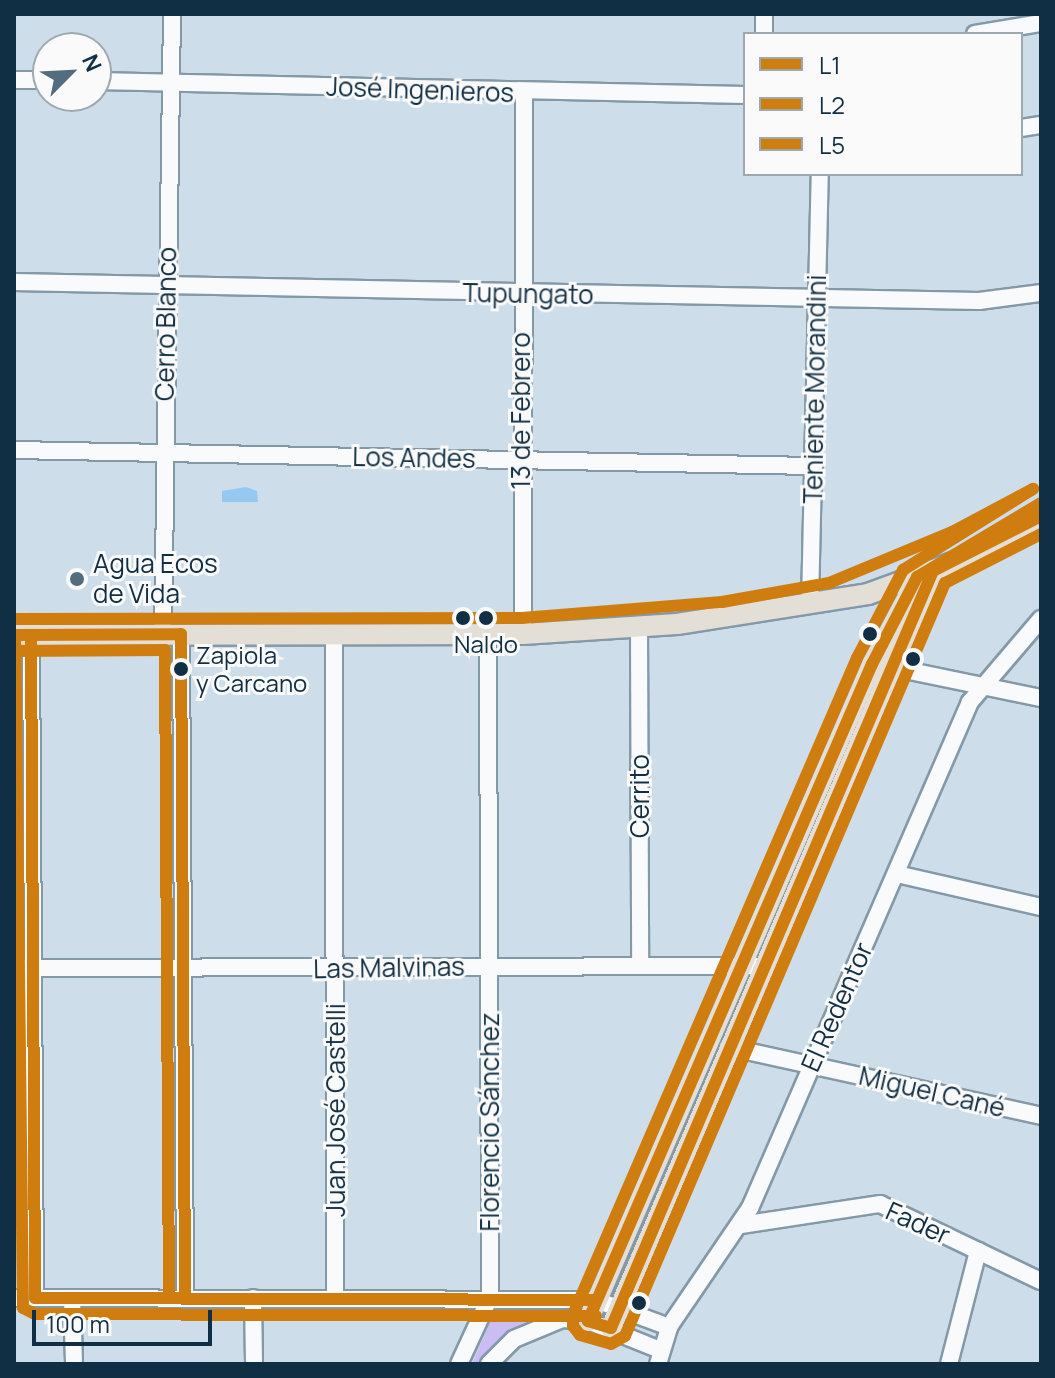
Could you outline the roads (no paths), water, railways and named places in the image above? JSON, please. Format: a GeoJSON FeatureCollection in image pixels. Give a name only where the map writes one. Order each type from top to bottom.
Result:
{"type":"FeatureCollection","features":[{"type":"Feature","properties":{"kind":"main road"},"geometry":{"type":"LineString","coordinates":[[22,635],[523,634],[639,627],[810,604],[833,598],[974,539],[1041,503]]}},
{"type":"Feature","properties":{"kind":"main road"},"geometry":{"type":"LineString","coordinates":[[833,598],[868,594],[925,574],[1041,516]]}},
{"type":"Feature","properties":{"kind":"main road"},"geometry":{"type":"LineString","coordinates":[[611,1328],[764,966],[777,910],[872,664],[892,624],[925,574],[974,539]]}},
{"type":"Feature","properties":{"kind":"main road"},"geometry":{"type":"LineString","coordinates":[[588,1321],[739,966],[777,910],[894,667],[925,574]]}},
{"type":"Feature","properties":{"kind":"main road"},"geometry":{"type":"LineString","coordinates":[[868,594],[889,604],[892,624]]}},
{"type":"Feature","properties":{"kind":"main road"},"geometry":{"type":"LineString","coordinates":[[686,1094],[706,1102]]}},
{"type":"Feature","properties":{"kind":"street","name":"Cerro Blanco"},"geometry":{"type":"LineString","coordinates":[[172,14],[164,454],[182,968],[185,1298]]}},
{"type":"Feature","properties":{"kind":"street"},"geometry":{"type":"LineString","coordinates":[[981,32],[1016,20],[1041,23]]}},
{"type":"Feature","properties":{"kind":"street","name":"José Ingenieros"},"geometry":{"type":"LineString","coordinates":[[112,81],[524,93],[743,95]]}},
{"type":"Feature","properties":{"kind":"street","name":"13 de Febrero"},"geometry":{"type":"LineString","coordinates":[[523,634],[519,459],[524,93]]}},
{"type":"Feature","properties":{"kind":"street","name":"Teniente Morandini"},"geometry":{"type":"LineString","coordinates":[[810,604],[820,176]]}},
{"type":"Feature","properties":{"kind":"street","name":"Tupungato"},"geometry":{"type":"LineString","coordinates":[[14,282],[979,301],[1041,293]]}},
{"type":"Feature","properties":{"kind":"street","name":"Los Andes"},"geometry":{"type":"LineString","coordinates":[[14,450],[814,466]]}},
{"type":"Feature","properties":{"kind":"street","name":"El Redentor"},"geometry":{"type":"LineString","coordinates":[[659,1357],[669,1327],[741,1225],[981,685],[1041,619]]}},
{"type":"Feature","properties":{"kind":"street","name":"Cerrito"},"geometry":{"type":"LineString","coordinates":[[639,627],[640,966]]}},
{"type":"Feature","properties":{"kind":"street","name":"Juan José Castelli"},"geometry":{"type":"LineString","coordinates":[[334,633],[335,1299]]}},
{"type":"Feature","properties":{"kind":"street","name":"Florencio Sánchez"},"geometry":{"type":"LineString","coordinates":[[459,1364],[490,1297],[488,633]]}},
{"type":"Feature","properties":{"kind":"street"},"geometry":{"type":"LineString","coordinates":[[22,635],[32,968],[35,1298]]}},
{"type":"Feature","properties":{"kind":"street"},"geometry":{"type":"LineString","coordinates":[[872,664],[1041,698]]}},
{"type":"Feature","properties":{"kind":"street"},"geometry":{"type":"LineString","coordinates":[[897,874],[1041,907]]}},
{"type":"Feature","properties":{"kind":"street","name":"Las Malvinas"},"geometry":{"type":"LineString","coordinates":[[14,968],[764,966]]}},
{"type":"Feature","properties":{"kind":"street","name":"Miguel Cané"},"geometry":{"type":"LineString","coordinates":[[728,1047],[1041,1116]]}},
{"type":"Feature","properties":{"kind":"street","name":"Fader"},"geometry":{"type":"LineString","coordinates":[[741,1225],[880,1204],[896,1208],[1041,1281]]}},
{"type":"Feature","properties":{"kind":"street"},"geometry":{"type":"LineString","coordinates":[[949,1364],[978,1251]]}},
{"type":"Feature","properties":{"kind":"street"},"geometry":{"type":"LineString","coordinates":[[14,1298],[490,1297],[596,1300],[669,1327]]}},
{"type":"Feature","properties":{"kind":"street"},"geometry":{"type":"LineString","coordinates":[[253,1298],[254,1364]]}},
{"type":"Feature","properties":{"kind":"street"},"geometry":{"type":"LineString","coordinates":[[72,1299],[74,1364]]}},
{"type":"Feature","properties":{"kind":"street"},"geometry":{"type":"LineString","coordinates":[[489,1364],[531,1329],[562,1319],[588,1321],[611,1328],[659,1357]]}},
{"type":"Feature","properties":{"kind":"water"},"geometry":{"type":"Polygon","coordinates":[[[246,487],[257,491],[258,502],[222,502],[222,491],[246,487]]]}},
{"type":"Feature","properties":{"kind":"place","name":"Agua Ecos de Vida"},"geometry":{"type":"Point","coordinates":[77,579]}},
{"type":"Feature","properties":{"kind":"place","name":"Naldo"},"geometry":{"type":"Point","coordinates":[486,618]}},
{"type":"Feature","properties":{"kind":"place","name":"Zapiola y Carcano"},"geometry":{"type":"Point","coordinates":[181,669]}}]}
